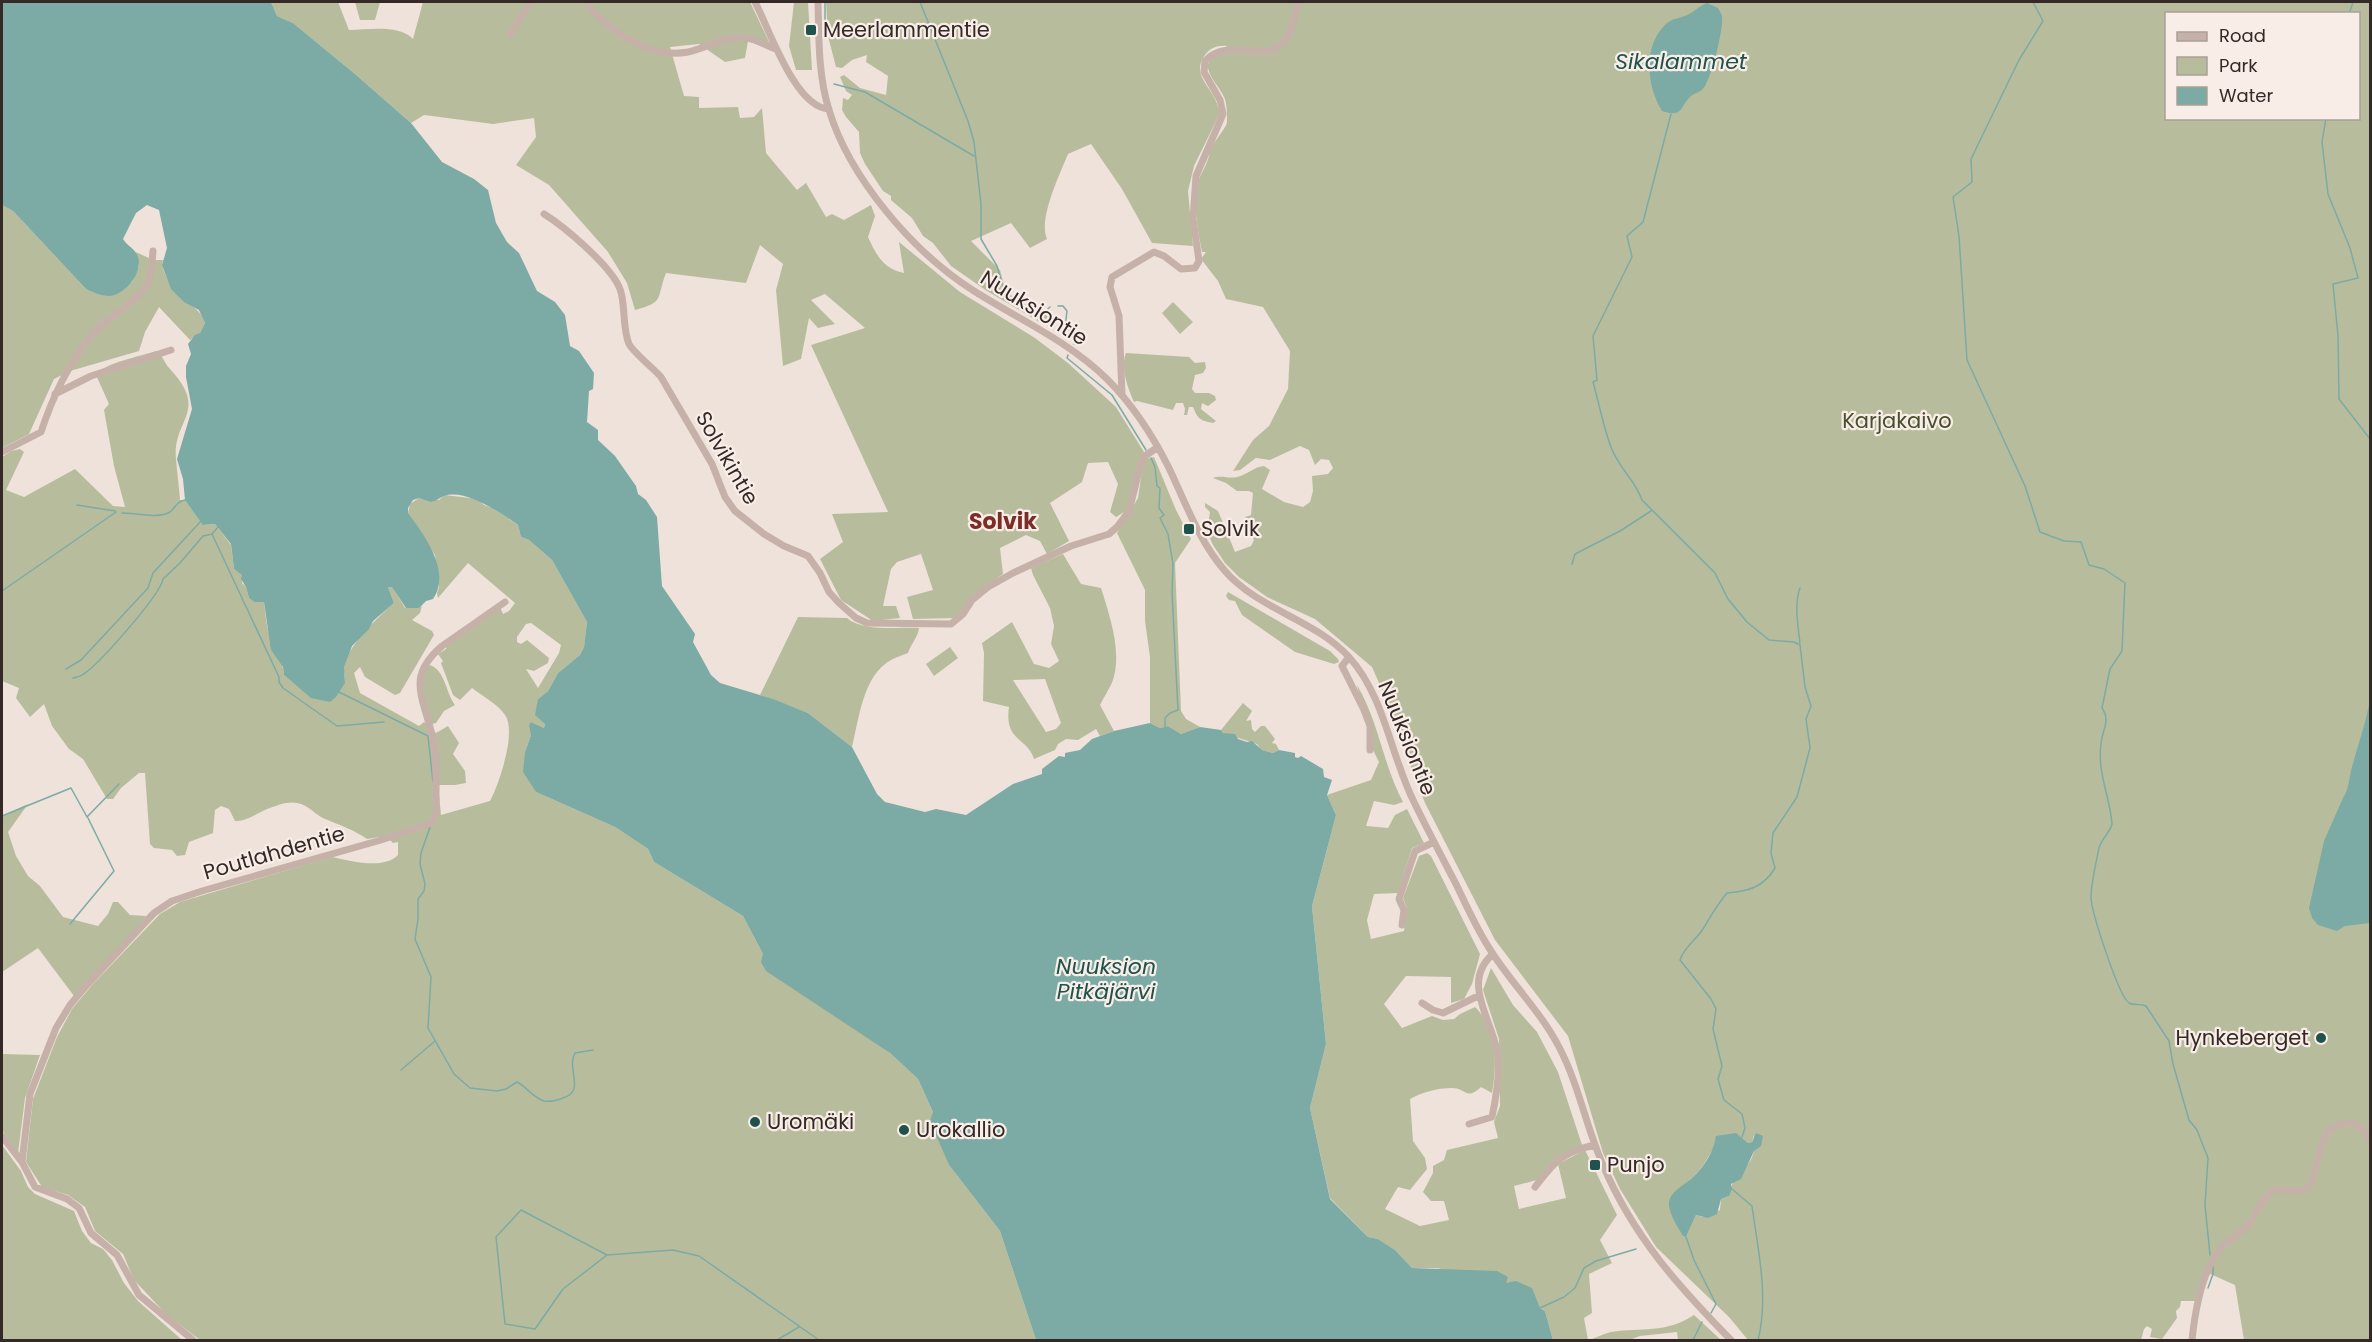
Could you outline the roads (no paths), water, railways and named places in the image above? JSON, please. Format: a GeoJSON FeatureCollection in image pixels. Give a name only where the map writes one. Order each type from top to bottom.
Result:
{"type":"FeatureCollection","features":[{"type":"Feature","properties":{"kind":"street"},"geometry":{"type":"LineString","coordinates":[[511,34],[530,2]]}},
{"type":"Feature","properties":{"kind":"street"},"geometry":{"type":"LineString","coordinates":[[585,2],[602,20],[638,45],[667,51],[688,52],[726,40],[746,38],[776,49]]}},
{"type":"Feature","properties":{"kind":"street"},"geometry":{"type":"LineString","coordinates":[[755,2],[787,73],[812,102],[818,107],[829,109]]}},
{"type":"Feature","properties":{"kind":"street","name":"Nuuksiontie"},"geometry":{"type":"LineString","coordinates":[[818,2],[819,58],[829,109],[837,132],[884,208],[910,238],[963,284],[1075,350],[1122,395],[1158,447],[1198,532],[1226,572],[1248,592],[1322,634],[1349,657],[1374,693],[1405,783],[1434,842],[1493,954],[1544,1022],[1558,1045],[1574,1082],[1594,1145],[1621,1204],[1645,1243],[1676,1284],[1731,1341]]}},
{"type":"Feature","properties":{"kind":"street"},"geometry":{"type":"LineString","coordinates":[[1122,395],[1119,316],[1110,287],[1112,277],[1154,252],[1164,256],[1181,269],[1195,267],[1199,261],[1193,219],[1196,176],[1223,114],[1220,100],[1204,72],[1205,61],[1217,51],[1265,51],[1280,46],[1290,32],[1298,2]]}},
{"type":"Feature","properties":{"kind":"street","name":"Solvikintie"},"geometry":{"type":"LineString","coordinates":[[544,214],[571,232],[600,262],[619,287],[630,345],[661,377],[712,464],[725,497],[735,511],[764,534],[808,556],[829,592],[838,603],[860,621],[872,624],[951,624],[963,614],[980,593],[996,582],[1071,546],[1109,534],[1129,511],[1144,456],[1158,447]]}},
{"type":"Feature","properties":{"kind":"street"},"geometry":{"type":"LineString","coordinates":[[2,452],[41,432],[53,395],[68,367],[92,334],[134,300],[149,282],[153,251]]}},
{"type":"Feature","properties":{"kind":"street"},"geometry":{"type":"LineString","coordinates":[[53,395],[90,376],[171,350]]}},
{"type":"Feature","properties":{"kind":"street","name":"Poutlahdentie"},"geometry":{"type":"LineString","coordinates":[[22,1162],[30,1094],[62,1017],[86,986],[162,906],[202,891],[381,840],[432,823],[436,812],[433,741],[422,700],[420,673],[433,654],[442,646],[505,602]]}},
{"type":"Feature","properties":{"kind":"street"},"geometry":{"type":"LineString","coordinates":[[1349,657],[1342,666],[1370,726],[1370,750]]}},
{"type":"Feature","properties":{"kind":"street"},"geometry":{"type":"LineString","coordinates":[[1402,925],[1404,910],[1399,899],[1415,851],[1434,842]]}},
{"type":"Feature","properties":{"kind":"street"},"geometry":{"type":"LineString","coordinates":[[1469,1124],[1492,1117],[1496,1100],[1498,1059],[1495,1038],[1478,996],[1478,980],[1488,959],[1493,954]]}},
{"type":"Feature","properties":{"kind":"street"},"geometry":{"type":"LineString","coordinates":[[1422,1003],[1443,1013],[1478,996]]}},
{"type":"Feature","properties":{"kind":"street"},"geometry":{"type":"LineString","coordinates":[[2192,1341],[2198,1299],[2211,1260],[2230,1239],[2248,1225],[2269,1193],[2278,1188],[2304,1191],[2310,1184],[2323,1141],[2340,1125],[2359,1126],[2370,1140]]}},
{"type":"Feature","properties":{"kind":"street"},"geometry":{"type":"LineString","coordinates":[[2,1136],[22,1162],[35,1187],[67,1199],[79,1208],[91,1233],[117,1255],[139,1295],[194,1341]]}},
{"type":"Feature","properties":{"kind":"street"},"geometry":{"type":"LineString","coordinates":[[1535,1187],[1554,1163],[1566,1154],[1594,1145]]}},
{"type":"Feature","properties":{"kind":"water","name":"Nuuksion Pitkäjärvi"},"geometry":{"type":"Polygon","coordinates":[[[2,2],[271,2],[277,16],[293,23],[411,123],[442,162],[474,179],[488,190],[496,223],[507,242],[519,253],[537,291],[555,302],[565,315],[570,346],[579,351],[594,373],[593,389],[589,391],[587,422],[598,430],[598,440],[615,456],[636,486],[638,494],[646,500],[657,517],[662,586],[695,634],[693,642],[711,675],[720,683],[773,699],[808,713],[852,747],[877,794],[885,802],[925,812],[936,809],[966,815],[1013,784],[1042,774],[1042,769],[1059,756],[1065,757],[1065,753],[1080,750],[1092,739],[1114,731],[1150,723],[1160,728],[1168,726],[1181,734],[1200,727],[1221,730],[1223,733],[1235,734],[1238,739],[1252,741],[1262,750],[1273,753],[1279,750],[1295,753],[1295,757],[1301,756],[1323,769],[1324,777],[1332,780],[1327,795],[1336,815],[1312,906],[1326,1044],[1310,1108],[1330,1199],[1368,1237],[1378,1239],[1395,1250],[1412,1268],[1497,1271],[1508,1277],[1506,1283],[1516,1281],[1532,1288],[1540,1308],[1545,1311],[1553,1340],[1036,1340],[1000,1231],[949,1165],[930,1121],[933,1112],[918,1079],[890,1053],[766,971],[761,962],[763,954],[743,916],[654,862],[648,849],[615,827],[536,792],[523,772],[525,752],[531,735],[529,725],[531,722],[544,728],[545,724],[535,715],[538,699],[548,691],[558,673],[580,655],[584,647],[587,622],[552,560],[529,540],[521,537],[518,525],[482,503],[462,495],[444,496],[431,502],[419,498],[413,500],[408,513],[428,542],[438,565],[438,588],[433,599],[426,601],[419,608],[406,608],[392,587],[388,587],[394,603],[373,621],[369,629],[352,646],[344,667],[345,683],[330,702],[311,698],[284,675],[283,667],[271,650],[264,602],[254,602],[249,598],[241,579],[242,575],[234,569],[231,544],[215,524],[203,525],[185,500],[183,479],[177,459],[192,409],[186,377],[186,366],[191,354],[188,344],[195,335],[200,333],[205,323],[199,310],[184,302],[171,289],[162,265],[167,248],[159,210],[147,205],[136,213],[123,239],[137,254],[138,270],[127,287],[109,296],[86,289],[13,211],[2,205],[2,2]]]}},
{"type":"Feature","properties":{"kind":"water","name":"Sikalammet"},"geometry":{"type":"Polygon","coordinates":[[[1707,3],[1718,8],[1722,16],[1721,31],[1710,75],[1702,90],[1691,96],[1678,112],[1662,111],[1650,79],[1650,55],[1653,44],[1658,33],[1668,22],[1687,15],[1707,3]]]}},
{"type":"Feature","properties":{"kind":"water"},"geometry":{"type":"Polygon","coordinates":[[[2370,700],[2370,923],[2345,926],[2337,931],[2318,925],[2312,918],[2309,908],[2324,841],[2347,791],[2370,700]]]}},
{"type":"Feature","properties":{"kind":"water"},"geometry":{"type":"Polygon","coordinates":[[[1736,1133],[1748,1143],[1752,1142],[1756,1133],[1763,1136],[1761,1146],[1754,1151],[1741,1179],[1731,1184],[1732,1189],[1729,1196],[1721,1199],[1717,1214],[1708,1218],[1696,1215],[1686,1237],[1683,1236],[1670,1209],[1671,1196],[1701,1168],[1711,1153],[1716,1136],[1736,1133]]]}},
{"type":"Feature","properties":{"kind":"waterway"},"geometry":{"type":"LineString","coordinates":[[825,2],[825,24],[830,30]]}},
{"type":"Feature","properties":{"kind":"waterway"},"geometry":{"type":"LineString","coordinates":[[920,2],[968,121],[974,142],[981,204],[981,239],[997,266],[1007,301],[1042,314],[1050,307]]}},
{"type":"Feature","properties":{"kind":"waterway"},"geometry":{"type":"LineString","coordinates":[[2033,2],[2043,21],[2019,60],[1971,159],[1972,182],[1953,197],[1959,236],[1967,360],[2025,486],[2040,532],[2064,541],[2081,542],[2089,565],[2104,569],[2125,583],[2122,651],[2110,669],[2102,708],[2106,721],[2100,754],[2112,824],[2099,848],[2091,898],[2106,953],[2124,997],[2131,1004],[2146,1006],[2169,1041],[2189,1120],[2197,1130],[2208,1158],[2205,1205],[2210,1255]]}},
{"type":"Feature","properties":{"kind":"waterway"},"geometry":{"type":"LineString","coordinates":[[2350,12],[2353,2]]}},
{"type":"Feature","properties":{"kind":"waterway"},"geometry":{"type":"LineString","coordinates":[[834,84],[865,92],[974,156]]}},
{"type":"Feature","properties":{"kind":"waterway"},"geometry":{"type":"LineString","coordinates":[[1671,114],[1643,222],[1627,236],[1632,257],[1593,336],[1597,380],[1593,382],[1611,447],[1642,500],[1715,573],[1728,599],[1747,622],[1769,640],[1794,642],[1800,645],[1805,687],[1811,706],[1806,719],[1810,748],[1797,797],[1773,833],[1771,853],[1775,868],[1760,884],[1742,891],[1727,893],[1700,933],[1684,951],[1680,960],[1711,999],[1716,1009],[1713,1029],[1722,1066],[1718,1079],[1724,1100],[1742,1114],[1745,1128],[1742,1137]]}},
{"type":"Feature","properties":{"kind":"waterway"},"geometry":{"type":"LineString","coordinates":[[2326,120],[2322,142],[2328,194],[2350,248],[2358,278],[2333,284],[2338,336],[2339,399],[2370,439]]}},
{"type":"Feature","properties":{"kind":"waterway"},"geometry":{"type":"LineString","coordinates":[[1058,306],[1063,306],[1067,311],[1065,328],[1074,332],[1076,339],[1074,344]]}},
{"type":"Feature","properties":{"kind":"waterway"},"geometry":{"type":"LineString","coordinates":[[1068,355],[1067,358],[1112,395],[1146,450]]}},
{"type":"Feature","properties":{"kind":"waterway"},"geometry":{"type":"LineString","coordinates":[[1151,458],[1155,467],[1157,486],[1160,488],[1159,508],[1164,515],[1160,518],[1168,534],[1173,564],[1172,592],[1178,710],[1165,718],[1165,727]]}},
{"type":"Feature","properties":{"kind":"waterway"},"geometry":{"type":"LineString","coordinates":[[122,513],[165,514],[185,500]]}},
{"type":"Feature","properties":{"kind":"waterway"},"geometry":{"type":"LineString","coordinates":[[77,505],[115,511]]}},
{"type":"Feature","properties":{"kind":"waterway"},"geometry":{"type":"LineString","coordinates":[[1572,564],[1575,554],[1620,531],[1651,511]]}},
{"type":"Feature","properties":{"kind":"waterway"},"geometry":{"type":"LineString","coordinates":[[2,591],[116,512]]}},
{"type":"Feature","properties":{"kind":"waterway"},"geometry":{"type":"LineString","coordinates":[[66,669],[81,660],[148,588],[153,573],[201,521]]}},
{"type":"Feature","properties":{"kind":"waterway"},"geometry":{"type":"LineString","coordinates":[[73,678],[82,675],[101,659],[152,599],[163,579],[203,536],[212,534],[218,527]]}},
{"type":"Feature","properties":{"kind":"waterway"},"geometry":{"type":"LineString","coordinates":[[212,534],[283,688],[337,726],[384,722]]}},
{"type":"Feature","properties":{"kind":"waterway"},"geometry":{"type":"LineString","coordinates":[[1800,588],[1797,608],[1800,643]]}},
{"type":"Feature","properties":{"kind":"waterway"},"geometry":{"type":"LineString","coordinates":[[339,692],[428,736],[433,782]]}},
{"type":"Feature","properties":{"kind":"waterway"},"geometry":{"type":"LineString","coordinates":[[2,816],[71,788],[87,817],[119,784]]}},
{"type":"Feature","properties":{"kind":"waterway"},"geometry":{"type":"LineString","coordinates":[[70,924],[114,871],[88,818]]}},
{"type":"Feature","properties":{"kind":"waterway"},"geometry":{"type":"LineString","coordinates":[[430,827],[421,853],[420,864],[425,884],[424,891],[418,899],[415,939],[431,977],[428,1028],[454,1074],[470,1088],[497,1091],[506,1089],[517,1082],[540,1099],[554,1101],[570,1095],[573,1090],[575,1053],[593,1050]]}},
{"type":"Feature","properties":{"kind":"waterway"},"geometry":{"type":"LineString","coordinates":[[401,1070],[435,1041]]}},
{"type":"Feature","properties":{"kind":"waterway"},"geometry":{"type":"LineString","coordinates":[[1732,1189],[1752,1206],[1763,1290],[1758,1340]]}},
{"type":"Feature","properties":{"kind":"waterway"},"geometry":{"type":"LineString","coordinates":[[607,1255],[521,1210],[496,1237],[505,1324],[535,1329],[563,1289],[607,1255],[673,1250],[699,1256],[819,1340]]}},
{"type":"Feature","properties":{"kind":"waterway"},"geometry":{"type":"LineString","coordinates":[[1686,1237],[1694,1260],[1716,1304],[1711,1313]]}},
{"type":"Feature","properties":{"kind":"waterway"},"geometry":{"type":"LineString","coordinates":[[1540,1308],[1564,1297],[1575,1288],[1584,1268],[1596,1261],[1636,1249]]}},
{"type":"Feature","properties":{"kind":"waterway"},"geometry":{"type":"LineString","coordinates":[[2208,1288],[2213,1266]]}},
{"type":"Feature","properties":{"kind":"waterway"},"geometry":{"type":"LineString","coordinates":[[1693,1340],[1702,1322]]}},
{"type":"Feature","properties":{"kind":"waterway"},"geometry":{"type":"LineString","coordinates":[[777,1340],[799,1327]]}},
{"type":"Feature","properties":{"kind":"place","name":"Meerlammentie"},"geometry":{"type":"Point","coordinates":[811,30]}},
{"type":"Feature","properties":{"kind":"place","name":"Solvik"},"geometry":{"type":"Point","coordinates":[1189,529]}},
{"type":"Feature","properties":{"kind":"place","name":"Hynkeberget"},"geometry":{"type":"Point","coordinates":[2321,1038]}},
{"type":"Feature","properties":{"kind":"place","name":"Uromäki"},"geometry":{"type":"Point","coordinates":[755,1122]}},
{"type":"Feature","properties":{"kind":"place","name":"Urokallio"},"geometry":{"type":"Point","coordinates":[904,1130]}},
{"type":"Feature","properties":{"kind":"place","name":"Punjo"},"geometry":{"type":"Point","coordinates":[1595,1165]}},
{"type":"Feature","properties":{"kind":"district","name":"Solvik"},"geometry":{"type":"Point","coordinates":[1003,521]}},
{"type":"Feature","properties":{"kind":"park label","name":"Karjakaivo"},"geometry":{"type":"Point","coordinates":[1897,421]}}]}
